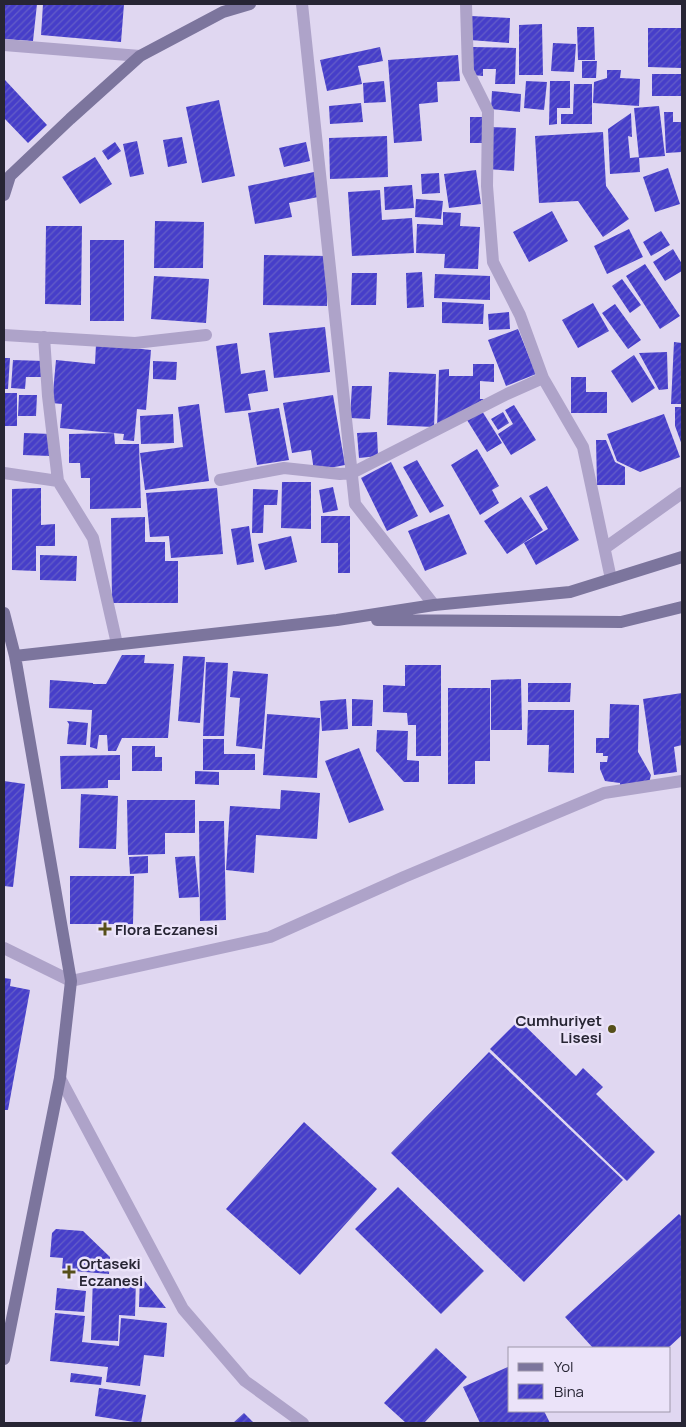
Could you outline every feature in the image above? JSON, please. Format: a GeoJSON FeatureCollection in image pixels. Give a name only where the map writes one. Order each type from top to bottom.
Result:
{"type":"FeatureCollection","features":[{"type":"Feature","properties":{"kind":"main road"},"geometry":{"type":"LineString","coordinates":[[4,195],[7,173],[140,56],[222,12],[250,4]]}},
{"type":"Feature","properties":{"kind":"main road"},"geometry":{"type":"LineString","coordinates":[[9,654],[337,620],[434,605],[570,592],[682,557]]}},
{"type":"Feature","properties":{"kind":"main road"},"geometry":{"type":"LineString","coordinates":[[337,620],[622,622],[682,607]]}},
{"type":"Feature","properties":{"kind":"main road"},"geometry":{"type":"LineString","coordinates":[[4,613],[9,654],[71,981],[60,1078],[5,1351]]}},
{"type":"Feature","properties":{"kind":"street"},"geometry":{"type":"LineString","coordinates":[[302,4],[356,504],[434,605]]}},
{"type":"Feature","properties":{"kind":"street"},"geometry":{"type":"LineString","coordinates":[[466,4],[468,71],[488,111],[487,186],[493,262],[520,315],[543,378],[583,447],[612,579]]}},
{"type":"Feature","properties":{"kind":"street"},"geometry":{"type":"LineString","coordinates":[[4,46],[140,56]]}},
{"type":"Feature","properties":{"kind":"street"},"geometry":{"type":"LineString","coordinates":[[4,335],[135,343],[206,335]]}},
{"type":"Feature","properties":{"kind":"street"},"geometry":{"type":"LineString","coordinates":[[44,337],[48,396],[58,481],[93,538],[117,644]]}},
{"type":"Feature","properties":{"kind":"street"},"geometry":{"type":"LineString","coordinates":[[220,480],[284,468],[340,474],[352,473],[506,394],[543,378]]}},
{"type":"Feature","properties":{"kind":"street"},"geometry":{"type":"LineString","coordinates":[[4,473],[58,481]]}},
{"type":"Feature","properties":{"kind":"street"},"geometry":{"type":"LineString","coordinates":[[605,548],[682,492]]}},
{"type":"Feature","properties":{"kind":"street"},"geometry":{"type":"LineString","coordinates":[[4,948],[71,981],[270,937],[404,877],[604,793],[682,781]]}},
{"type":"Feature","properties":{"kind":"street"},"geometry":{"type":"LineString","coordinates":[[60,1078],[183,1309],[245,1381],[303,1423]]}},
{"type":"Feature","properties":{"kind":"building"},"geometry":{"type":"Polygon","coordinates":[[[4,4],[37,4],[33,41],[4,39],[4,4]]]}},
{"type":"Feature","properties":{"kind":"building"},"geometry":{"type":"Polygon","coordinates":[[[43,4],[124,4],[121,42],[41,35],[43,4]]]}},
{"type":"Feature","properties":{"kind":"building"},"geometry":{"type":"Polygon","coordinates":[[[471,16],[510,18],[509,43],[470,40],[471,16]]]}},
{"type":"Feature","properties":{"kind":"building"},"geometry":{"type":"Polygon","coordinates":[[[542,24],[543,75],[519,75],[519,25],[542,24]]]}},
{"type":"Feature","properties":{"kind":"building"},"geometry":{"type":"Polygon","coordinates":[[[577,27],[594,27],[595,60],[578,60],[577,27]]]}},
{"type":"Feature","properties":{"kind":"building"},"geometry":{"type":"Polygon","coordinates":[[[648,28],[682,28],[682,68],[648,67],[648,28]]]}},
{"type":"Feature","properties":{"kind":"building"},"geometry":{"type":"Polygon","coordinates":[[[553,43],[576,44],[574,72],[551,71],[553,43]]]}},
{"type":"Feature","properties":{"kind":"building"},"geometry":{"type":"Polygon","coordinates":[[[380,47],[383,61],[358,66],[362,84],[327,91],[320,60],[380,47]]]}},
{"type":"Feature","properties":{"kind":"building"},"geometry":{"type":"Polygon","coordinates":[[[473,47],[516,48],[515,84],[495,84],[496,69],[483,69],[483,76],[472,75],[473,47]]]}},
{"type":"Feature","properties":{"kind":"building"},"geometry":{"type":"Polygon","coordinates":[[[458,55],[460,81],[437,82],[438,102],[419,104],[422,141],[394,143],[388,60],[458,55]]]}},
{"type":"Feature","properties":{"kind":"building"},"geometry":{"type":"Polygon","coordinates":[[[582,61],[597,61],[596,78],[582,78],[582,61]]]}},
{"type":"Feature","properties":{"kind":"building"},"geometry":{"type":"Polygon","coordinates":[[[607,70],[621,70],[620,78],[640,79],[639,106],[593,103],[594,82],[607,78],[607,70]]]}},
{"type":"Feature","properties":{"kind":"building"},"geometry":{"type":"Polygon","coordinates":[[[652,74],[682,74],[682,96],[652,96],[652,74]]]}},
{"type":"Feature","properties":{"kind":"building"},"geometry":{"type":"Polygon","coordinates":[[[5,80],[47,125],[28,143],[4,118],[5,80]]]}},
{"type":"Feature","properties":{"kind":"building"},"geometry":{"type":"Polygon","coordinates":[[[384,81],[386,102],[364,103],[363,83],[384,81]]]}},
{"type":"Feature","properties":{"kind":"building"},"geometry":{"type":"Polygon","coordinates":[[[526,81],[547,82],[544,110],[524,108],[526,81]]]}},
{"type":"Feature","properties":{"kind":"building"},"geometry":{"type":"Polygon","coordinates":[[[550,81],[570,81],[570,108],[557,108],[557,124],[549,125],[550,81]]]}},
{"type":"Feature","properties":{"kind":"building"},"geometry":{"type":"Polygon","coordinates":[[[574,84],[592,84],[592,124],[561,124],[561,114],[573,114],[574,84]]]}},
{"type":"Feature","properties":{"kind":"building"},"geometry":{"type":"Polygon","coordinates":[[[492,91],[521,94],[520,112],[491,109],[492,91]]]}},
{"type":"Feature","properties":{"kind":"building"},"geometry":{"type":"Polygon","coordinates":[[[219,100],[235,176],[202,183],[186,107],[219,100]]]}},
{"type":"Feature","properties":{"kind":"building"},"geometry":{"type":"Polygon","coordinates":[[[361,103],[363,122],[330,124],[329,106],[361,103]]]}},
{"type":"Feature","properties":{"kind":"building"},"geometry":{"type":"Polygon","coordinates":[[[659,106],[665,156],[639,158],[634,108],[659,106]]]}},
{"type":"Feature","properties":{"kind":"building"},"geometry":{"type":"Polygon","coordinates":[[[664,112],[673,112],[673,122],[682,122],[682,152],[666,153],[664,112]]]}},
{"type":"Feature","properties":{"kind":"building"},"geometry":{"type":"Polygon","coordinates":[[[631,113],[632,137],[628,136],[630,158],[639,157],[640,172],[610,174],[608,129],[631,113]]]}},
{"type":"Feature","properties":{"kind":"building"},"geometry":{"type":"Polygon","coordinates":[[[470,117],[482,117],[482,143],[470,143],[470,117]]]}},
{"type":"Feature","properties":{"kind":"building"},"geometry":{"type":"Polygon","coordinates":[[[490,127],[516,128],[514,171],[488,169],[490,127]]]}},
{"type":"Feature","properties":{"kind":"building"},"geometry":{"type":"Polygon","coordinates":[[[603,132],[606,186],[629,219],[603,237],[578,201],[539,203],[535,136],[603,132]]]}},
{"type":"Feature","properties":{"kind":"building"},"geometry":{"type":"Polygon","coordinates":[[[387,136],[388,177],[330,179],[329,138],[387,136]]]}},
{"type":"Feature","properties":{"kind":"building"},"geometry":{"type":"Polygon","coordinates":[[[182,137],[187,163],[168,167],[163,140],[182,137]]]}},
{"type":"Feature","properties":{"kind":"building"},"geometry":{"type":"Polygon","coordinates":[[[137,141],[144,174],[130,177],[123,144],[137,141]]]}},
{"type":"Feature","properties":{"kind":"building"},"geometry":{"type":"Polygon","coordinates":[[[115,142],[121,151],[108,160],[102,151],[115,142]]]}},
{"type":"Feature","properties":{"kind":"building"},"geometry":{"type":"Polygon","coordinates":[[[306,142],[310,161],[284,167],[279,148],[306,142]]]}},
{"type":"Feature","properties":{"kind":"building"},"geometry":{"type":"Polygon","coordinates":[[[95,157],[112,184],[80,204],[62,177],[95,157]]]}},
{"type":"Feature","properties":{"kind":"building"},"geometry":{"type":"Polygon","coordinates":[[[668,168],[680,204],[655,212],[643,177],[668,168]]]}},
{"type":"Feature","properties":{"kind":"building"},"geometry":{"type":"Polygon","coordinates":[[[476,170],[481,204],[449,208],[444,174],[476,170]]]}},
{"type":"Feature","properties":{"kind":"building"},"geometry":{"type":"Polygon","coordinates":[[[314,172],[318,197],[289,203],[292,217],[255,224],[248,186],[314,172]]]}},
{"type":"Feature","properties":{"kind":"building"},"geometry":{"type":"Polygon","coordinates":[[[439,173],[440,193],[422,194],[421,174],[439,173]]]}},
{"type":"Feature","properties":{"kind":"building"},"geometry":{"type":"Polygon","coordinates":[[[412,185],[414,208],[385,210],[384,187],[412,185]]]}},
{"type":"Feature","properties":{"kind":"building"},"geometry":{"type":"Polygon","coordinates":[[[380,190],[382,220],[412,218],[414,253],[352,256],[348,192],[380,190]]]}},
{"type":"Feature","properties":{"kind":"building"},"geometry":{"type":"Polygon","coordinates":[[[416,199],[443,201],[441,219],[415,217],[416,199]]]}},
{"type":"Feature","properties":{"kind":"building"},"geometry":{"type":"Polygon","coordinates":[[[552,211],[568,241],[529,262],[513,232],[552,211]]]}},
{"type":"Feature","properties":{"kind":"building"},"geometry":{"type":"Polygon","coordinates":[[[443,212],[461,213],[460,226],[480,227],[478,269],[444,268],[445,254],[416,253],[417,224],[443,225],[443,212]]]}},
{"type":"Feature","properties":{"kind":"building"},"geometry":{"type":"Polygon","coordinates":[[[155,221],[204,222],[203,268],[154,268],[155,221]]]}},
{"type":"Feature","properties":{"kind":"building"},"geometry":{"type":"Polygon","coordinates":[[[46,226],[82,226],[81,305],[45,304],[46,226]]]}},
{"type":"Feature","properties":{"kind":"building"},"geometry":{"type":"Polygon","coordinates":[[[629,229],[643,257],[607,274],[594,246],[629,229]]]}},
{"type":"Feature","properties":{"kind":"building"},"geometry":{"type":"Polygon","coordinates":[[[661,231],[670,245],[651,256],[643,242],[661,231]]]}},
{"type":"Feature","properties":{"kind":"building"},"geometry":{"type":"Polygon","coordinates":[[[90,240],[124,240],[124,321],[90,321],[90,240]]]}},
{"type":"Feature","properties":{"kind":"building"},"geometry":{"type":"Polygon","coordinates":[[[673,249],[682,264],[682,271],[665,281],[653,262],[673,249]]]}},
{"type":"Feature","properties":{"kind":"building"},"geometry":{"type":"Polygon","coordinates":[[[264,255],[328,256],[327,306],[263,305],[264,255]]]}},
{"type":"Feature","properties":{"kind":"building"},"geometry":{"type":"Polygon","coordinates":[[[645,264],[680,316],[660,329],[626,276],[645,264]]]}},
{"type":"Feature","properties":{"kind":"building"},"geometry":{"type":"Polygon","coordinates":[[[422,272],[424,307],[407,308],[406,273],[422,272]]]}},
{"type":"Feature","properties":{"kind":"building"},"geometry":{"type":"Polygon","coordinates":[[[352,273],[377,273],[376,305],[351,305],[352,273]]]}},
{"type":"Feature","properties":{"kind":"building"},"geometry":{"type":"Polygon","coordinates":[[[435,274],[490,276],[490,300],[434,298],[435,274]]]}},
{"type":"Feature","properties":{"kind":"building"},"geometry":{"type":"Polygon","coordinates":[[[154,276],[209,279],[206,323],[151,319],[154,276]]]}},
{"type":"Feature","properties":{"kind":"building"},"geometry":{"type":"Polygon","coordinates":[[[622,279],[641,305],[630,313],[612,286],[622,279]]]}},
{"type":"Feature","properties":{"kind":"building"},"geometry":{"type":"Polygon","coordinates":[[[442,302],[484,304],[483,324],[442,323],[442,302]]]}},
{"type":"Feature","properties":{"kind":"building"},"geometry":{"type":"Polygon","coordinates":[[[593,303],[609,331],[578,348],[562,320],[593,303]]]}},
{"type":"Feature","properties":{"kind":"building"},"geometry":{"type":"Polygon","coordinates":[[[615,304],[641,340],[628,349],[602,313],[615,304]]]}},
{"type":"Feature","properties":{"kind":"building"},"geometry":{"type":"Polygon","coordinates":[[[509,312],[510,329],[489,330],[488,314],[509,312]]]}},
{"type":"Feature","properties":{"kind":"building"},"geometry":{"type":"Polygon","coordinates":[[[325,327],[330,372],[274,378],[269,333],[325,327]]]}},
{"type":"Feature","properties":{"kind":"building"},"geometry":{"type":"Polygon","coordinates":[[[518,329],[536,374],[506,386],[488,340],[518,329]]]}},
{"type":"Feature","properties":{"kind":"building"},"geometry":{"type":"Polygon","coordinates":[[[674,342],[682,343],[682,404],[671,404],[674,342]]]}},
{"type":"Feature","properties":{"kind":"building"},"geometry":{"type":"Polygon","coordinates":[[[237,343],[241,374],[265,370],[268,391],[248,394],[251,410],[225,413],[216,346],[237,343]]]}},
{"type":"Feature","properties":{"kind":"building"},"geometry":{"type":"Polygon","coordinates":[[[96,344],[151,350],[146,410],[137,409],[134,441],[123,440],[124,434],[60,428],[62,404],[52,403],[56,360],[95,364],[96,344]]]}},
{"type":"Feature","properties":{"kind":"building"},"geometry":{"type":"Polygon","coordinates":[[[667,352],[668,389],[659,390],[639,353],[667,352]]]}},
{"type":"Feature","properties":{"kind":"building"},"geometry":{"type":"Polygon","coordinates":[[[634,355],[655,388],[632,403],[611,371],[634,355]]]}},
{"type":"Feature","properties":{"kind":"building"},"geometry":{"type":"Polygon","coordinates":[[[4,358],[10,358],[8,389],[4,389],[4,358]]]}},
{"type":"Feature","properties":{"kind":"building"},"geometry":{"type":"Polygon","coordinates":[[[13,360],[44,361],[43,377],[26,377],[25,389],[11,388],[13,360]]]}},
{"type":"Feature","properties":{"kind":"building"},"geometry":{"type":"Polygon","coordinates":[[[153,361],[177,362],[176,380],[153,379],[153,361]]]}},
{"type":"Feature","properties":{"kind":"building"},"geometry":{"type":"Polygon","coordinates":[[[473,364],[494,364],[494,382],[480,381],[480,399],[484,399],[437,428],[439,370],[449,369],[449,376],[473,376],[473,364]]]}},
{"type":"Feature","properties":{"kind":"building"},"geometry":{"type":"Polygon","coordinates":[[[389,372],[436,374],[434,427],[387,425],[389,372]]]}},
{"type":"Feature","properties":{"kind":"building"},"geometry":{"type":"Polygon","coordinates":[[[571,377],[586,377],[586,392],[607,392],[607,413],[571,413],[571,377]]]}},
{"type":"Feature","properties":{"kind":"building"},"geometry":{"type":"Polygon","coordinates":[[[352,386],[372,386],[370,419],[350,418],[352,386]]]}},
{"type":"Feature","properties":{"kind":"building"},"geometry":{"type":"Polygon","coordinates":[[[4,393],[17,393],[17,426],[4,426],[4,393]]]}},
{"type":"Feature","properties":{"kind":"building"},"geometry":{"type":"Polygon","coordinates":[[[19,395],[37,395],[36,416],[18,416],[19,395]]]}},
{"type":"Feature","properties":{"kind":"building"},"geometry":{"type":"Polygon","coordinates":[[[333,395],[345,465],[314,471],[311,450],[292,453],[283,403],[333,395]]]}},
{"type":"Feature","properties":{"kind":"building"},"geometry":{"type":"Polygon","coordinates":[[[199,404],[209,481],[145,490],[140,453],[183,447],[178,407],[199,404]]]}},
{"type":"Feature","properties":{"kind":"building"},"geometry":{"type":"Polygon","coordinates":[[[514,405],[536,440],[511,455],[498,434],[513,424],[505,410],[514,405]]]}},
{"type":"Feature","properties":{"kind":"building"},"geometry":{"type":"Polygon","coordinates":[[[675,407],[682,407],[682,445],[675,426],[675,407]]]}},
{"type":"Feature","properties":{"kind":"building"},"geometry":{"type":"Polygon","coordinates":[[[279,408],[289,460],[257,465],[248,413],[279,408]]]}},
{"type":"Feature","properties":{"kind":"building"},"geometry":{"type":"Polygon","coordinates":[[[482,411],[502,443],[487,452],[467,420],[482,411]]]}},
{"type":"Feature","properties":{"kind":"building"},"geometry":{"type":"Polygon","coordinates":[[[503,412],[509,423],[498,430],[491,419],[503,412]]]}},
{"type":"Feature","properties":{"kind":"building"},"geometry":{"type":"Polygon","coordinates":[[[173,414],[174,443],[141,444],[140,416],[173,414]]]}},
{"type":"Feature","properties":{"kind":"building"},"geometry":{"type":"Polygon","coordinates":[[[664,414],[680,457],[640,472],[617,461],[607,434],[664,414]]]}},
{"type":"Feature","properties":{"kind":"building"},"geometry":{"type":"Polygon","coordinates":[[[377,432],[378,456],[359,458],[357,433],[377,432]]]}},
{"type":"Feature","properties":{"kind":"building"},"geometry":{"type":"Polygon","coordinates":[[[24,433],[51,434],[50,456],[23,455],[24,433]]]}},
{"type":"Feature","properties":{"kind":"building"},"geometry":{"type":"Polygon","coordinates":[[[114,433],[115,444],[139,444],[141,508],[90,509],[90,478],[81,478],[80,463],[69,463],[69,434],[114,433]]]}},
{"type":"Feature","properties":{"kind":"building"},"geometry":{"type":"Polygon","coordinates":[[[596,440],[606,440],[615,462],[625,467],[625,485],[597,485],[596,440]]]}},
{"type":"Feature","properties":{"kind":"building"},"geometry":{"type":"Polygon","coordinates":[[[477,449],[499,486],[492,490],[499,503],[480,515],[451,465],[477,449]]]}},
{"type":"Feature","properties":{"kind":"building"},"geometry":{"type":"Polygon","coordinates":[[[417,460],[444,506],[430,513],[403,467],[417,460]]]}},
{"type":"Feature","properties":{"kind":"building"},"geometry":{"type":"Polygon","coordinates":[[[391,462],[418,516],[387,531],[361,478],[391,462]]]}},
{"type":"Feature","properties":{"kind":"building"},"geometry":{"type":"Polygon","coordinates":[[[282,482],[311,482],[311,529],[281,528],[282,482]]]}},
{"type":"Feature","properties":{"kind":"building"},"geometry":{"type":"Polygon","coordinates":[[[547,486],[579,540],[536,565],[524,543],[548,529],[529,496],[547,486]]]}},
{"type":"Feature","properties":{"kind":"building"},"geometry":{"type":"Polygon","coordinates":[[[333,487],[338,510],[323,513],[319,490],[333,487]]]}},
{"type":"Feature","properties":{"kind":"building"},"geometry":{"type":"Polygon","coordinates":[[[41,488],[41,525],[55,524],[55,546],[36,546],[36,571],[12,570],[12,489],[41,488]]]}},
{"type":"Feature","properties":{"kind":"building"},"geometry":{"type":"Polygon","coordinates":[[[217,488],[223,554],[171,558],[169,536],[150,537],[146,493],[217,488]]]}},
{"type":"Feature","properties":{"kind":"building"},"geometry":{"type":"Polygon","coordinates":[[[253,489],[278,490],[277,505],[264,505],[263,533],[252,533],[253,489]]]}},
{"type":"Feature","properties":{"kind":"building"},"geometry":{"type":"Polygon","coordinates":[[[521,497],[543,530],[507,554],[484,521],[521,497]]]}},
{"type":"Feature","properties":{"kind":"building"},"geometry":{"type":"Polygon","coordinates":[[[449,514],[467,554],[425,571],[408,531],[449,514]]]}},
{"type":"Feature","properties":{"kind":"building"},"geometry":{"type":"Polygon","coordinates":[[[321,516],[350,516],[350,573],[338,573],[338,543],[321,543],[321,516]]]}},
{"type":"Feature","properties":{"kind":"building"},"geometry":{"type":"Polygon","coordinates":[[[145,517],[145,542],[165,542],[165,561],[178,561],[178,603],[112,603],[111,518],[145,517]]]}},
{"type":"Feature","properties":{"kind":"building"},"geometry":{"type":"Polygon","coordinates":[[[249,526],[254,562],[237,565],[231,529],[249,526]]]}},
{"type":"Feature","properties":{"kind":"building"},"geometry":{"type":"Polygon","coordinates":[[[291,536],[297,562],[265,570],[258,544],[291,536]]]}},
{"type":"Feature","properties":{"kind":"building"},"geometry":{"type":"Polygon","coordinates":[[[40,555],[77,556],[76,581],[40,580],[40,555]]]}},
{"type":"Feature","properties":{"kind":"building"},"geometry":{"type":"Polygon","coordinates":[[[122,655],[145,655],[144,663],[174,664],[168,738],[122,738],[116,751],[108,751],[107,735],[99,735],[97,749],[90,747],[92,710],[49,708],[50,680],[106,684],[122,655]]]}},
{"type":"Feature","properties":{"kind":"building"},"geometry":{"type":"Polygon","coordinates":[[[183,656],[205,657],[200,723],[178,721],[183,656]]]}},
{"type":"Feature","properties":{"kind":"building"},"geometry":{"type":"Polygon","coordinates":[[[206,662],[228,663],[224,736],[203,736],[206,662]]]}},
{"type":"Feature","properties":{"kind":"building"},"geometry":{"type":"Polygon","coordinates":[[[405,665],[441,665],[441,756],[416,756],[416,725],[408,725],[407,713],[383,712],[383,685],[405,686],[405,665]]]}},
{"type":"Feature","properties":{"kind":"building"},"geometry":{"type":"Polygon","coordinates":[[[233,671],[268,674],[262,749],[236,746],[240,698],[230,697],[233,671]]]}},
{"type":"Feature","properties":{"kind":"building"},"geometry":{"type":"Polygon","coordinates":[[[521,679],[522,730],[491,730],[491,680],[521,679]]]}},
{"type":"Feature","properties":{"kind":"building"},"geometry":{"type":"Polygon","coordinates":[[[528,683],[571,683],[570,702],[528,702],[528,683]]]}},
{"type":"Feature","properties":{"kind":"building"},"geometry":{"type":"Polygon","coordinates":[[[448,688],[490,688],[490,761],[475,761],[475,784],[448,784],[448,688]]]}},
{"type":"Feature","properties":{"kind":"building"},"geometry":{"type":"Polygon","coordinates":[[[682,693],[682,745],[674,747],[677,772],[654,775],[643,699],[682,693]]]}},
{"type":"Feature","properties":{"kind":"building"},"geometry":{"type":"Polygon","coordinates":[[[346,699],[348,729],[322,731],[320,701],[346,699]]]}},
{"type":"Feature","properties":{"kind":"building"},"geometry":{"type":"Polygon","coordinates":[[[352,699],[373,700],[372,726],[352,726],[352,699]]]}},
{"type":"Feature","properties":{"kind":"building"},"geometry":{"type":"Polygon","coordinates":[[[610,704],[639,705],[638,752],[651,775],[649,783],[620,786],[620,783],[605,781],[600,769],[600,762],[607,762],[608,756],[603,756],[603,753],[596,753],[596,738],[609,738],[610,704]]]}},
{"type":"Feature","properties":{"kind":"building"},"geometry":{"type":"Polygon","coordinates":[[[528,710],[574,710],[574,773],[548,772],[549,745],[527,745],[528,710]]]}},
{"type":"Feature","properties":{"kind":"building"},"geometry":{"type":"Polygon","coordinates":[[[267,714],[320,718],[317,778],[263,775],[267,714]]]}},
{"type":"Feature","properties":{"kind":"building"},"geometry":{"type":"Polygon","coordinates":[[[67,721],[88,723],[86,745],[67,744],[69,724],[67,721]]]}},
{"type":"Feature","properties":{"kind":"building"},"geometry":{"type":"Polygon","coordinates":[[[377,730],[408,731],[407,760],[419,761],[419,782],[404,782],[376,751],[377,730]]]}},
{"type":"Feature","properties":{"kind":"building"},"geometry":{"type":"Polygon","coordinates":[[[203,739],[224,739],[224,754],[255,754],[255,770],[203,770],[203,739]]]}},
{"type":"Feature","properties":{"kind":"building"},"geometry":{"type":"Polygon","coordinates":[[[132,746],[155,746],[155,757],[162,757],[162,771],[132,771],[132,746]]]}},
{"type":"Feature","properties":{"kind":"building"},"geometry":{"type":"Polygon","coordinates":[[[359,748],[384,810],[349,823],[325,761],[359,748]]]}},
{"type":"Feature","properties":{"kind":"building"},"geometry":{"type":"Polygon","coordinates":[[[120,755],[120,780],[108,780],[108,788],[61,789],[60,756],[120,755]]]}},
{"type":"Feature","properties":{"kind":"building"},"geometry":{"type":"Polygon","coordinates":[[[195,771],[219,772],[219,785],[195,784],[195,771]]]}},
{"type":"Feature","properties":{"kind":"building"},"geometry":{"type":"Polygon","coordinates":[[[4,781],[25,784],[13,887],[4,886],[4,781]]]}},
{"type":"Feature","properties":{"kind":"building"},"geometry":{"type":"Polygon","coordinates":[[[281,790],[320,793],[317,839],[256,835],[254,873],[226,870],[230,806],[280,809],[281,790]]]}},
{"type":"Feature","properties":{"kind":"building"},"geometry":{"type":"Polygon","coordinates":[[[81,794],[118,796],[116,849],[79,848],[81,794]]]}},
{"type":"Feature","properties":{"kind":"building"},"geometry":{"type":"Polygon","coordinates":[[[127,800],[195,800],[195,833],[165,833],[165,854],[128,855],[127,800]]]}},
{"type":"Feature","properties":{"kind":"building"},"geometry":{"type":"Polygon","coordinates":[[[199,821],[224,821],[226,920],[200,921],[199,821]]]}},
{"type":"Feature","properties":{"kind":"building"},"geometry":{"type":"Polygon","coordinates":[[[148,856],[148,873],[130,874],[129,857],[148,856]]]}},
{"type":"Feature","properties":{"kind":"building"},"geometry":{"type":"Polygon","coordinates":[[[195,856],[199,897],[179,898],[175,857],[195,856]]]}},
{"type":"Feature","properties":{"kind":"building"},"geometry":{"type":"Polygon","coordinates":[[[70,876],[134,876],[133,924],[70,924],[70,876]]]}},
{"type":"Feature","properties":{"kind":"building"},"geometry":{"type":"Polygon","coordinates":[[[4,978],[11,979],[10,986],[30,990],[8,1110],[4,1110],[4,978]]]}},
{"type":"Feature","properties":{"kind":"building"},"geometry":{"type":"Polygon","coordinates":[[[519,1020],[576,1076],[583,1068],[603,1087],[596,1094],[655,1152],[627,1181],[490,1049],[519,1020]]]}},
{"type":"Feature","properties":{"kind":"building"},"geometry":{"type":"Polygon","coordinates":[[[489,1052],[623,1180],[524,1282],[391,1153],[489,1052]]]}},
{"type":"Feature","properties":{"kind":"building"},"geometry":{"type":"Polygon","coordinates":[[[304,1122],[377,1189],[300,1275],[226,1209],[304,1122]]]}},
{"type":"Feature","properties":{"kind":"building"},"geometry":{"type":"Polygon","coordinates":[[[398,1187],[484,1271],[441,1314],[355,1229],[398,1187]]]}},
{"type":"Feature","properties":{"kind":"building"},"geometry":{"type":"Polygon","coordinates":[[[679,1214],[682,1217],[682,1335],[669,1347],[592,1347],[565,1317],[679,1214]]]}},
{"type":"Feature","properties":{"kind":"building"},"geometry":{"type":"Polygon","coordinates":[[[56,1229],[83,1231],[110,1257],[109,1274],[62,1270],[63,1258],[50,1257],[52,1233],[56,1229]]]}},
{"type":"Feature","properties":{"kind":"building"},"geometry":{"type":"Polygon","coordinates":[[[140,1275],[166,1308],[139,1307],[140,1275]]]}},
{"type":"Feature","properties":{"kind":"building"},"geometry":{"type":"Polygon","coordinates":[[[93,1276],[136,1278],[135,1316],[119,1315],[118,1341],[91,1340],[93,1276]]]}},
{"type":"Feature","properties":{"kind":"building"},"geometry":{"type":"Polygon","coordinates":[[[57,1288],[86,1291],[84,1312],[55,1310],[57,1288]]]}},
{"type":"Feature","properties":{"kind":"building"},"geometry":{"type":"Polygon","coordinates":[[[55,1313],[85,1316],[82,1342],[119,1346],[121,1318],[167,1323],[164,1357],[144,1355],[140,1386],[106,1382],[108,1367],[50,1361],[55,1313]]]}},
{"type":"Feature","properties":{"kind":"building"},"geometry":{"type":"Polygon","coordinates":[[[436,1348],[467,1377],[424,1423],[406,1423],[384,1403],[436,1348]]]}},
{"type":"Feature","properties":{"kind":"building"},"geometry":{"type":"Polygon","coordinates":[[[508,1367],[508,1412],[544,1412],[550,1423],[480,1423],[463,1387],[508,1367]]]}},
{"type":"Feature","properties":{"kind":"building"},"geometry":{"type":"Polygon","coordinates":[[[71,1373],[102,1377],[101,1385],[70,1382],[71,1373]]]}},
{"type":"Feature","properties":{"kind":"building"},"geometry":{"type":"Polygon","coordinates":[[[99,1388],[146,1395],[141,1423],[95,1416],[99,1388]]]}},
{"type":"Feature","properties":{"kind":"building"},"geometry":{"type":"Polygon","coordinates":[[[244,1413],[254,1423],[233,1423],[244,1413]]]}},
{"type":"Feature","properties":{"kind":"place","name":"Flora Eczanesi"},"geometry":{"type":"Point","coordinates":[105,929]}},
{"type":"Feature","properties":{"kind":"place","name":"Cumhuriyet Lisesi"},"geometry":{"type":"Point","coordinates":[612,1029]}},
{"type":"Feature","properties":{"kind":"place","name":"Ortaseki Eczanesi"},"geometry":{"type":"Point","coordinates":[69,1272]}}]}
